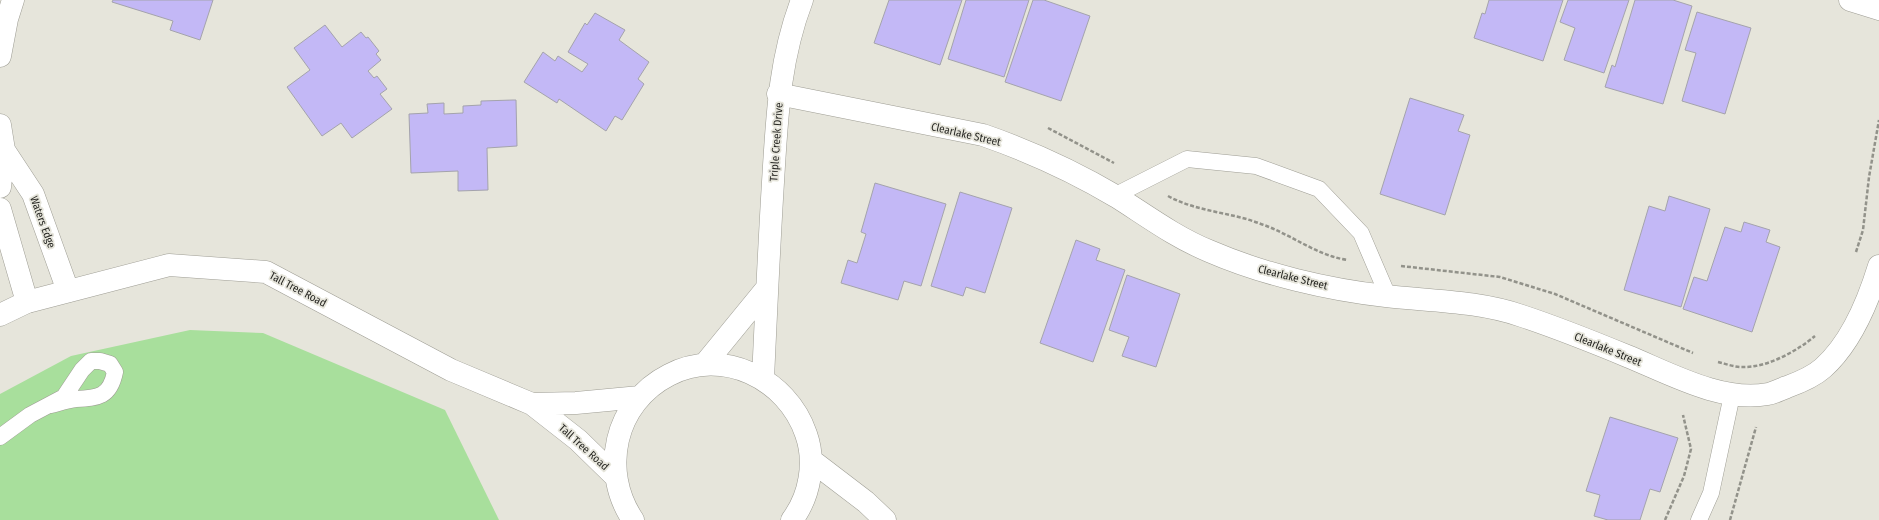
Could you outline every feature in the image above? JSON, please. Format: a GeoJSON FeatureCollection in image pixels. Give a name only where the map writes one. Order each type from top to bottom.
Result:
{"type":"FeatureCollection","features":[{"type":"Feature","properties":{"kind":"street"},"geometry":{"type":"LineString","coordinates":[[0,56],[7,19],[13,0]]}},
{"type":"Feature","properties":{"kind":"street","name":"Triple Creek Drive"},"geometry":{"type":"LineString","coordinates":[[763,379],[778,94],[792,26],[802,0]]}},
{"type":"Feature","properties":{"kind":"street"},"geometry":{"type":"LineString","coordinates":[[1850,0],[1879,9]]}},
{"type":"Feature","properties":{"kind":"street","name":"Clearlake Street"},"geometry":{"type":"LineString","coordinates":[[778,94],[983,136],[1039,156],[1114,196],[1167,230],[1211,252],[1266,272],[1353,292],[1469,304],[1512,313],[1625,355],[1708,389],[1732,395],[1768,394],[1793,385],[1822,370],[1845,343],[1864,305],[1879,266]]}},
{"type":"Feature","properties":{"kind":"street"},"geometry":{"type":"LineString","coordinates":[[0,125],[4,150],[0,187]]}},
{"type":"Feature","properties":{"kind":"street","name":"Waters Edge"},"geometry":{"type":"LineString","coordinates":[[4,150],[33,194],[68,291]]}},
{"type":"Feature","properties":{"kind":"street"},"geometry":{"type":"LineString","coordinates":[[0,209],[27,302]]}},
{"type":"Feature","properties":{"kind":"street","name":"Tall Tree Road"},"geometry":{"type":"LineString","coordinates":[[0,315],[27,302],[169,265],[266,272],[451,370],[532,404],[578,440],[616,477]]}},
{"type":"Feature","properties":{"kind":"street"},"geometry":{"type":"LineString","coordinates":[[704,365],[767,288]]}},
{"type":"Feature","properties":{"kind":"street"},"geometry":{"type":"LineString","coordinates":[[634,520],[622,501],[616,477],[615,452],[625,417],[648,389],[669,375],[692,367],[704,365],[729,366],[752,373],[763,379],[783,394],[798,414],[807,436],[811,460],[807,491],[797,520]]}},
{"type":"Feature","properties":{"kind":"street","name":"Tall Tree Road"},"geometry":{"type":"LineString","coordinates":[[532,404],[576,403],[640,397]]}},
{"type":"Feature","properties":{"kind":"street"},"geometry":{"type":"LineString","coordinates":[[811,460],[866,502],[885,520]]}},
{"type":"Feature","properties":{"kind":"lane"},"geometry":{"type":"LineString","coordinates":[[1114,196],[1187,159],[1256,166],[1319,189],[1361,233],[1388,296]]}},
{"type":"Feature","properties":{"kind":"lane"},"geometry":{"type":"LineString","coordinates":[[1700,520],[1711,493],[1732,395]]}},
{"type":"Feature","properties":{"kind":"lane"},"geometry":{"type":"LineString","coordinates":[[0,437],[30,415],[51,405]]}},
{"type":"Feature","properties":{"kind":"path"},"geometry":{"type":"LineString","coordinates":[[1855,256],[1863,230],[1869,176],[1879,120]]}},
{"type":"Feature","properties":{"kind":"path"},"geometry":{"type":"LineString","coordinates":[[1048,128],[1099,154],[1144,180],[1169,197],[1196,207],[1262,224],[1312,249],[1340,259],[1500,278],[1555,294],[1698,356]]}},
{"type":"Feature","properties":{"kind":"path"},"geometry":{"type":"LineString","coordinates":[[1711,361],[1743,367],[1770,362],[1799,349],[1816,336],[1819,330]]}},
{"type":"Feature","properties":{"kind":"path"},"geometry":{"type":"LineString","coordinates":[[1665,520],[1684,476],[1691,449],[1683,415]]}},
{"type":"Feature","properties":{"kind":"path"},"geometry":{"type":"LineString","coordinates":[[1730,520],[1756,427]]}},
{"type":"Feature","properties":{"kind":"green space"},"geometry":{"type":"Polygon","coordinates":[[[190,330],[263,333],[445,410],[499,520],[0,520],[0,394],[71,356],[190,330]]]}},
{"type":"Feature","properties":{"kind":"building"},"geometry":{"type":"Polygon","coordinates":[[[113,0],[213,0],[200,40],[170,30],[173,21],[112,2],[113,0]]]}},
{"type":"Feature","properties":{"kind":"building"},"geometry":{"type":"Polygon","coordinates":[[[889,0],[962,0],[940,65],[874,43],[889,0]]]}},
{"type":"Feature","properties":{"kind":"building"},"geometry":{"type":"Polygon","coordinates":[[[966,0],[1029,0],[1004,77],[948,59],[966,0]]]}},
{"type":"Feature","properties":{"kind":"building"},"geometry":{"type":"Polygon","coordinates":[[[1033,0],[1044,0],[1090,16],[1061,101],[1005,82],[1033,0]]]}},
{"type":"Feature","properties":{"kind":"building"},"geometry":{"type":"Polygon","coordinates":[[[1489,0],[1563,0],[1543,61],[1474,38],[1482,13],[1485,14],[1489,0]]]}},
{"type":"Feature","properties":{"kind":"building"},"geometry":{"type":"Polygon","coordinates":[[[1568,0],[1629,0],[1604,73],[1564,60],[1575,28],[1560,22],[1568,0]]]}},
{"type":"Feature","properties":{"kind":"building"},"geometry":{"type":"Polygon","coordinates":[[[1635,0],[1673,0],[1692,6],[1663,104],[1605,87],[1612,65],[1615,67],[1635,0]]]}},
{"type":"Feature","properties":{"kind":"building"},"geometry":{"type":"Polygon","coordinates":[[[1697,12],[1751,28],[1725,114],[1682,101],[1696,53],[1685,50],[1697,12]]]}},
{"type":"Feature","properties":{"kind":"building"},"geometry":{"type":"Polygon","coordinates":[[[595,13],[625,30],[619,40],[649,62],[638,79],[644,84],[622,120],[615,116],[606,131],[559,99],[557,103],[524,82],[543,52],[555,61],[558,56],[582,72],[588,64],[568,52],[585,23],[587,25],[595,13]]]}},
{"type":"Feature","properties":{"kind":"building"},"geometry":{"type":"Polygon","coordinates":[[[325,25],[342,47],[361,32],[366,38],[368,37],[379,51],[376,54],[381,60],[368,71],[374,78],[377,76],[387,89],[380,94],[392,109],[352,138],[341,123],[322,136],[287,87],[310,70],[294,48],[325,25]]]}},
{"type":"Feature","properties":{"kind":"building"},"geometry":{"type":"Polygon","coordinates":[[[1410,98],[1464,115],[1458,131],[1470,135],[1445,215],[1380,194],[1410,98]]]}},
{"type":"Feature","properties":{"kind":"building"},"geometry":{"type":"Polygon","coordinates":[[[516,100],[517,146],[487,148],[488,190],[458,191],[458,171],[411,173],[409,114],[428,113],[427,104],[444,103],[444,114],[463,113],[463,106],[481,105],[481,101],[516,100]]]}},
{"type":"Feature","properties":{"kind":"building"},"geometry":{"type":"Polygon","coordinates":[[[875,183],[946,204],[921,286],[904,281],[898,300],[841,283],[848,260],[857,263],[866,234],[861,232],[875,183]]]}},
{"type":"Feature","properties":{"kind":"building"},"geometry":{"type":"Polygon","coordinates":[[[960,192],[1012,208],[985,293],[966,287],[963,296],[931,286],[960,192]]]}},
{"type":"Feature","properties":{"kind":"building"},"geometry":{"type":"Polygon","coordinates":[[[1669,196],[1710,209],[1681,307],[1624,290],[1649,206],[1665,211],[1669,196]]]}},
{"type":"Feature","properties":{"kind":"building"},"geometry":{"type":"Polygon","coordinates":[[[1744,222],[1770,230],[1766,242],[1780,247],[1752,332],[1683,309],[1694,277],[1707,281],[1725,227],[1741,232],[1744,222]]]}},
{"type":"Feature","properties":{"kind":"building"},"geometry":{"type":"Polygon","coordinates":[[[1076,240],[1100,249],[1096,260],[1125,270],[1093,362],[1040,343],[1076,240]]]}},
{"type":"Feature","properties":{"kind":"building"},"geometry":{"type":"Polygon","coordinates":[[[1127,275],[1180,294],[1156,367],[1122,356],[1129,337],[1109,330],[1127,275]]]}},
{"type":"Feature","properties":{"kind":"building"},"geometry":{"type":"Polygon","coordinates":[[[1610,417],[1678,438],[1660,492],[1650,489],[1640,520],[1608,520],[1594,516],[1600,495],[1586,491],[1610,417]]]}}]}
